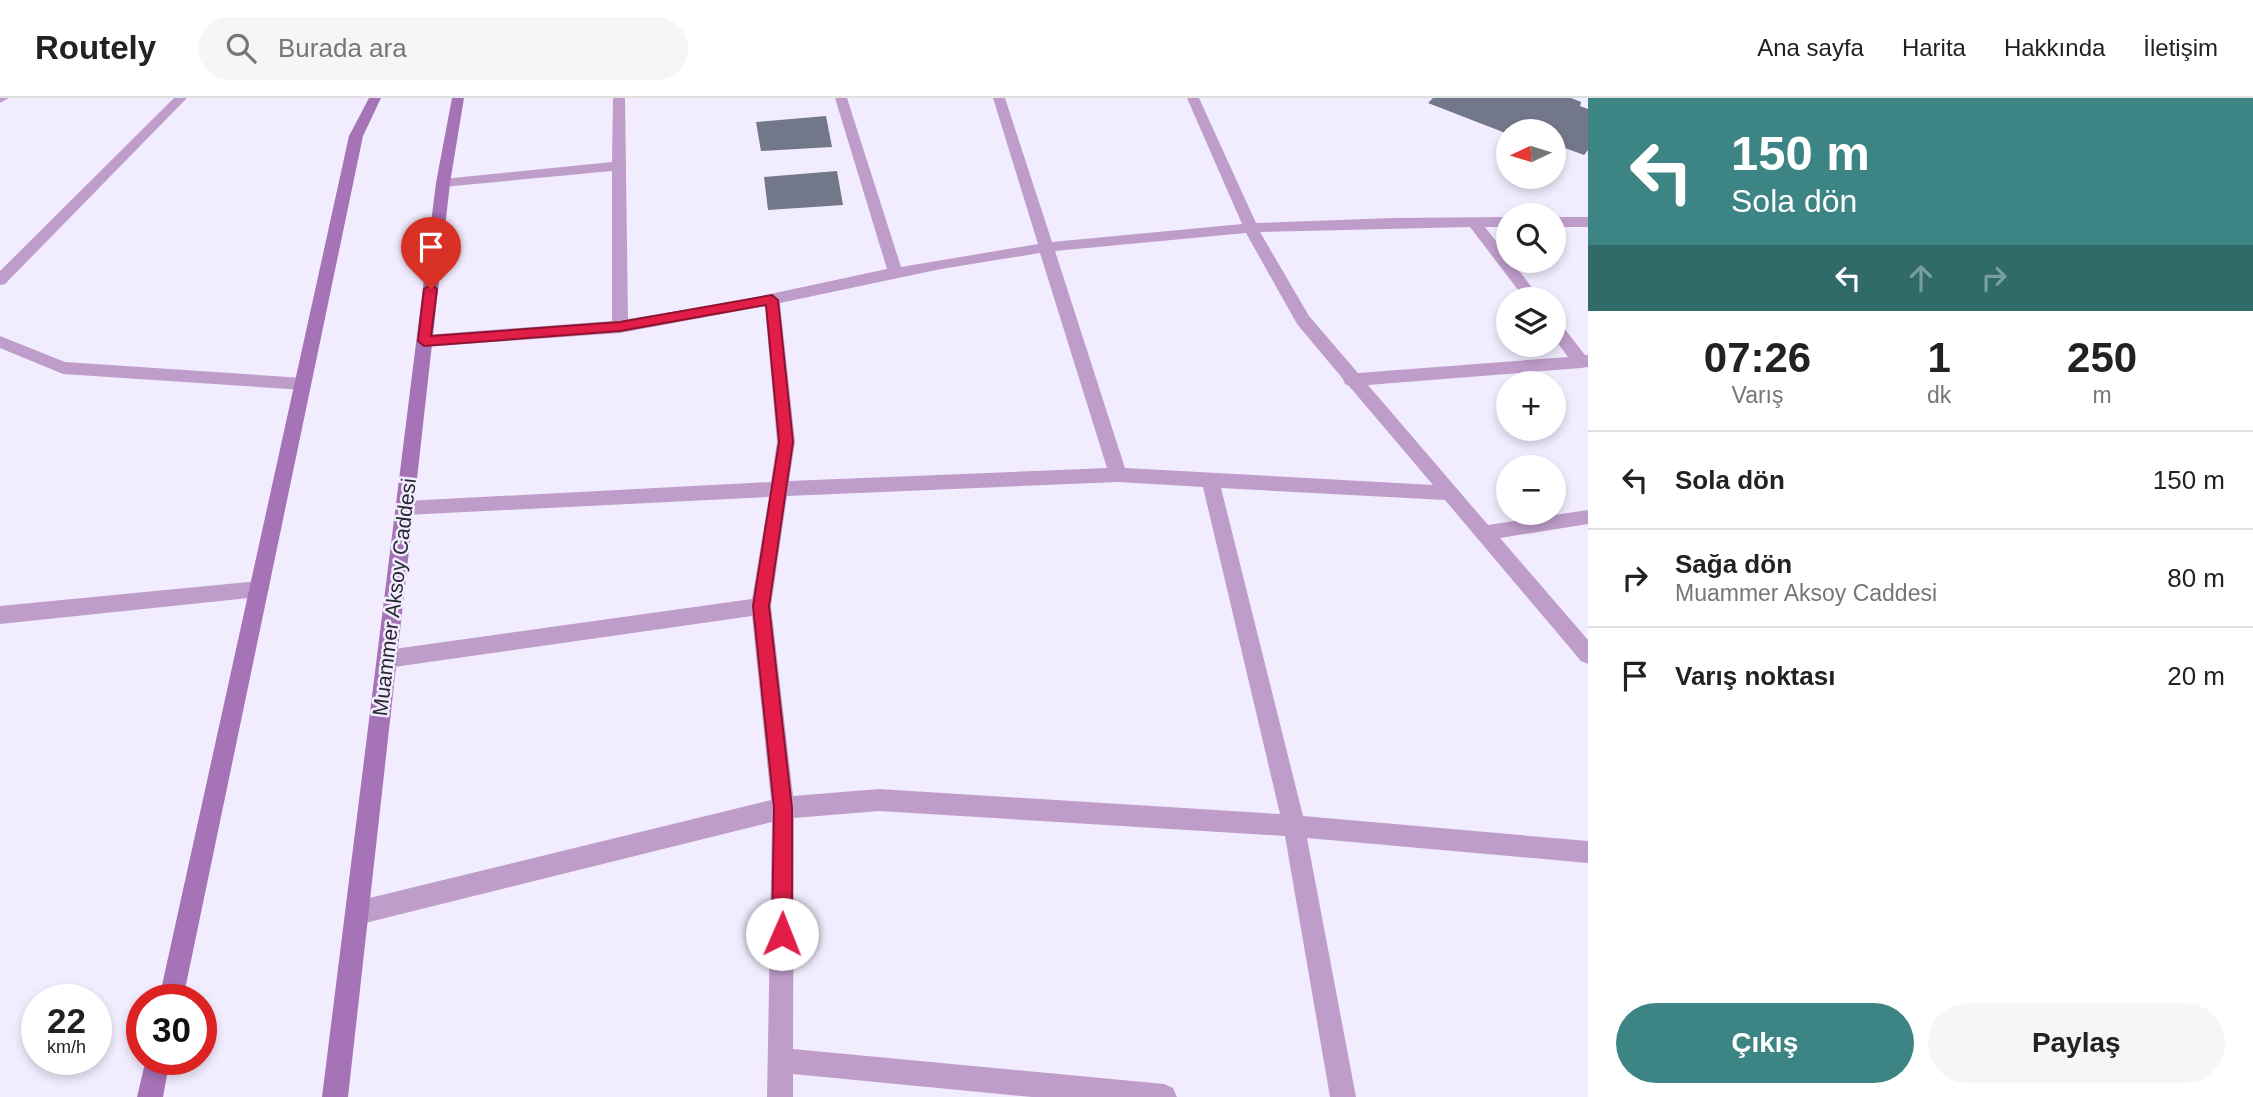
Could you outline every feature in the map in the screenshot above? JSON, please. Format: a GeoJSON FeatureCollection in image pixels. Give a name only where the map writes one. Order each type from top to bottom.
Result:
{"type":"FeatureCollection","features":[{"type":"Feature","properties":{"kind":"main road"},"geometry":{"type":"LineString","coordinates":[[174,984],[356,136],[375,98]]}},
{"type":"Feature","properties":{"kind":"main road","name":"Muammer Aksoy Caddesi"},"geometry":{"type":"LineString","coordinates":[[335,1097],[443,183],[458,98]]}},
{"type":"Feature","properties":{"kind":"main road"},"geometry":{"type":"LineString","coordinates":[[150,1097],[155,1075]]}},
{"type":"Feature","properties":{"kind":"street"},"geometry":{"type":"LineString","coordinates":[[0,280],[181,98]]}},
{"type":"Feature","properties":{"kind":"street"},"geometry":{"type":"LineString","coordinates":[[619,98],[620,327]]}},
{"type":"Feature","properties":{"kind":"street"},"geometry":{"type":"LineString","coordinates":[[841,98],[895,271]]}},
{"type":"Feature","properties":{"kind":"street"},"geometry":{"type":"LineString","coordinates":[[999,98],[1118,475]]}},
{"type":"Feature","properties":{"kind":"street"},"geometry":{"type":"LineString","coordinates":[[1193,98],[1250,229],[1281,288],[1303,320],[1351,380],[1588,655]]}},
{"type":"Feature","properties":{"kind":"street"},"geometry":{"type":"LineString","coordinates":[[443,183],[619,166]]}},
{"type":"Feature","properties":{"kind":"street"},"geometry":{"type":"LineString","coordinates":[[1473,222],[1524,287]]}},
{"type":"Feature","properties":{"kind":"street"},"geometry":{"type":"LineString","coordinates":[[424,341],[620,327],[772,300],[895,271],[1048,247],[1250,229],[1496,222]]}},
{"type":"Feature","properties":{"kind":"street"},"geometry":{"type":"LineString","coordinates":[[1566,222],[1588,222]]}},
{"type":"Feature","properties":{"kind":"street"},"geometry":{"type":"LineString","coordinates":[[772,300],[786,442],[761,606],[783,808],[780,1097]]}},
{"type":"Feature","properties":{"kind":"street"},"geometry":{"type":"LineString","coordinates":[[1566,341],[1585,362]]}},
{"type":"Feature","properties":{"kind":"street"},"geometry":{"type":"LineString","coordinates":[[0,342],[63,368],[303,384]]}},
{"type":"Feature","properties":{"kind":"street"},"geometry":{"type":"LineString","coordinates":[[1351,380],[1585,362]]}},
{"type":"Feature","properties":{"kind":"street"},"geometry":{"type":"LineString","coordinates":[[405,508],[1118,475],[1450,493]]}},
{"type":"Feature","properties":{"kind":"street"},"geometry":{"type":"LineString","coordinates":[[1210,480],[1294,826],[1343,1097]]}},
{"type":"Feature","properties":{"kind":"street"},"geometry":{"type":"LineString","coordinates":[[1485,533],[1588,517]]}},
{"type":"Feature","properties":{"kind":"street"},"geometry":{"type":"LineString","coordinates":[[0,615],[259,589]]}},
{"type":"Feature","properties":{"kind":"street"},"geometry":{"type":"LineString","coordinates":[[387,659],[761,606]]}},
{"type":"Feature","properties":{"kind":"street"},"geometry":{"type":"LineString","coordinates":[[357,913],[783,808],[879,800],[1294,826],[1588,852]]}},
{"type":"Feature","properties":{"kind":"street"},"geometry":{"type":"LineString","coordinates":[[780,1060],[1164,1097]]}},
{"type":"Feature","properties":{"kind":"building"},"geometry":{"type":"Polygon","coordinates":[[[1433,98],[1571,98],[1588,109],[1588,150],[1584,155],[1566,148],[1566,119],[1496,119],[1496,129],[1428,103],[1433,98]]]}},
{"type":"Feature","properties":{"kind":"building"},"geometry":{"type":"Polygon","coordinates":[[[826,116],[832,147],[761,151],[756,122],[826,116]]]}},
{"type":"Feature","properties":{"kind":"building"},"geometry":{"type":"Polygon","coordinates":[[[837,171],[843,205],[768,210],[764,177],[837,171]]]}},
{"type":"Feature","properties":{"kind":"route"},"geometry":{"type":"LineString","coordinates":[[431,289],[424,341],[620,327],[772,300],[786,442],[761,606],[783,808],[782,934]]}}]}
